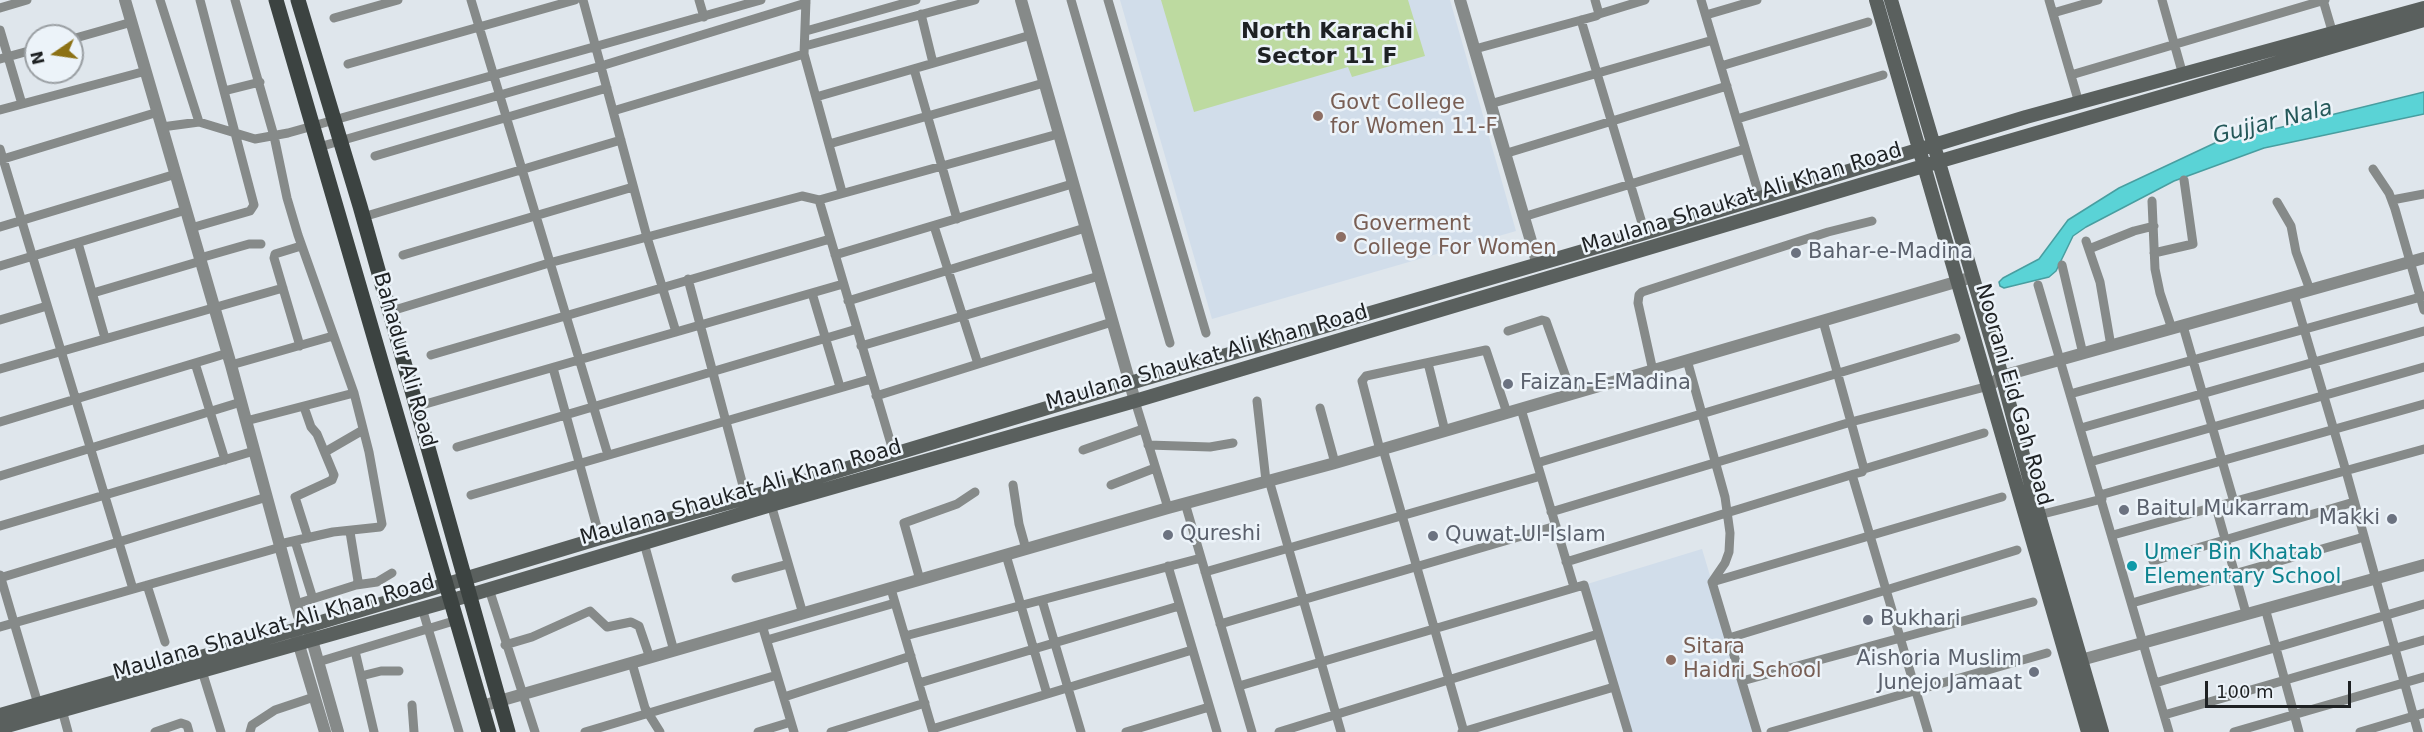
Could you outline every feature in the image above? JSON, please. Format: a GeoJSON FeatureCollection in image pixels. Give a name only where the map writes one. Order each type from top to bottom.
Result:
{"type":"FeatureCollection","features":[{"type":"Feature","properties":{"kind":"main road","name":"Bahadur Ali Road"},"geometry":{"type":"LineString","coordinates":[[276,0],[489,732]]}},
{"type":"Feature","properties":{"kind":"main road","name":"Bahadur Ali Road"},"geometry":{"type":"LineString","coordinates":[[298,0],[363,217],[508,732]]}},
{"type":"Feature","properties":{"kind":"main road","name":"Noorani Eid Gah Road"},"geometry":{"type":"LineString","coordinates":[[1875,0],[1989,386],[2087,732]]}},
{"type":"Feature","properties":{"kind":"main road","name":"Noorani Eid Gah Road"},"geometry":{"type":"LineString","coordinates":[[1891,0],[2002,376],[2039,515],[2102,732]]}},
{"type":"Feature","properties":{"kind":"main road","name":"Maulana Shaukat Ali Khan Road"},"geometry":{"type":"LineString","coordinates":[[0,728],[202,671],[301,626],[422,608],[470,595],[644,543],[894,454],[1130,383],[1538,265],[1918,149],[2424,8]]}},
{"type":"Feature","properties":{"kind":"main road","name":"Maulana Shaukat Ali Khan Road"},"geometry":{"type":"LineString","coordinates":[[0,715],[746,497],[770,498],[1135,401],[1937,162],[2424,20]]}},
{"type":"Feature","properties":{"kind":"street"},"geometry":{"type":"LineString","coordinates":[[0,8],[27,0]]}},
{"type":"Feature","properties":{"kind":"street"},"geometry":{"type":"LineString","coordinates":[[125,0],[230,359],[281,546],[301,626],[314,697],[325,732]]}},
{"type":"Feature","properties":{"kind":"street"},"geometry":{"type":"LineString","coordinates":[[160,0],[199,122]]}},
{"type":"Feature","properties":{"kind":"street"},"geometry":{"type":"LineString","coordinates":[[191,228],[253,208],[236,133],[200,0]]}},
{"type":"Feature","properties":{"kind":"street"},"geometry":{"type":"LineString","coordinates":[[0,627],[295,541],[333,532],[380,527],[382,524],[354,393],[287,198],[274,136],[236,0]]}},
{"type":"Feature","properties":{"kind":"street"},"geometry":{"type":"LineString","coordinates":[[334,18],[398,0]]}},
{"type":"Feature","properties":{"kind":"street"},"geometry":{"type":"LineString","coordinates":[[471,0],[577,360],[608,455]]}},
{"type":"Feature","properties":{"kind":"street"},"geometry":{"type":"LineString","coordinates":[[348,64],[575,0]]}},
{"type":"Feature","properties":{"kind":"street"},"geometry":{"type":"LineString","coordinates":[[583,0],[647,237],[676,332]]}},
{"type":"Feature","properties":{"kind":"street"},"geometry":{"type":"LineString","coordinates":[[699,0],[704,17]]}},
{"type":"Feature","properties":{"kind":"street"},"geometry":{"type":"LineString","coordinates":[[162,127],[199,122],[255,139],[314,128],[761,0]]}},
{"type":"Feature","properties":{"kind":"street"},"geometry":{"type":"LineString","coordinates":[[806,31],[916,0]]}},
{"type":"Feature","properties":{"kind":"street"},"geometry":{"type":"LineString","coordinates":[[613,111],[921,14],[975,0]]}},
{"type":"Feature","properties":{"kind":"street"},"geometry":{"type":"LineString","coordinates":[[1021,0],[1072,184],[1167,508]]}},
{"type":"Feature","properties":{"kind":"street"},"geometry":{"type":"LineString","coordinates":[[1071,0],[1170,343]]}},
{"type":"Feature","properties":{"kind":"street"},"geometry":{"type":"LineString","coordinates":[[1108,0],[1206,333]]}},
{"type":"Feature","properties":{"kind":"street"},"geometry":{"type":"LineString","coordinates":[[1460,0],[1538,265]]}},
{"type":"Feature","properties":{"kind":"street"},"geometry":{"type":"LineString","coordinates":[[1595,0],[1599,14]]}},
{"type":"Feature","properties":{"kind":"street"},"geometry":{"type":"LineString","coordinates":[[1475,50],[1645,0]]}},
{"type":"Feature","properties":{"kind":"street"},"geometry":{"type":"LineString","coordinates":[[1701,0],[1760,198]]}},
{"type":"Feature","properties":{"kind":"street"},"geometry":{"type":"LineString","coordinates":[[1706,15],[1739,3],[1757,0]]}},
{"type":"Feature","properties":{"kind":"street"},"geometry":{"type":"LineString","coordinates":[[2049,0],[2079,103]]}},
{"type":"Feature","properties":{"kind":"street"},"geometry":{"type":"LineString","coordinates":[[2053,13],[2098,0]]}},
{"type":"Feature","properties":{"kind":"street"},"geometry":{"type":"LineString","coordinates":[[2162,0],[2183,75]]}},
{"type":"Feature","properties":{"kind":"street"},"geometry":{"type":"LineString","coordinates":[[2071,75],[2324,0],[2333,34]]}},
{"type":"Feature","properties":{"kind":"street"},"geometry":{"type":"LineString","coordinates":[[319,147],[601,66],[806,2],[805,50],[842,192]]}},
{"type":"Feature","properties":{"kind":"street"},"geometry":{"type":"LineString","coordinates":[[921,14],[933,63]]}},
{"type":"Feature","properties":{"kind":"street"},"geometry":{"type":"LineString","coordinates":[[1581,20],[1645,233]]}},
{"type":"Feature","properties":{"kind":"street"},"geometry":{"type":"LineString","coordinates":[[84,36],[132,22]]}},
{"type":"Feature","properties":{"kind":"street"},"geometry":{"type":"LineString","coordinates":[[1721,66],[1868,22]]}},
{"type":"Feature","properties":{"kind":"street"},"geometry":{"type":"LineString","coordinates":[[0,30],[4,58],[22,104]]}},
{"type":"Feature","properties":{"kind":"street"},"geometry":{"type":"LineString","coordinates":[[816,97],[1031,35]]}},
{"type":"Feature","properties":{"kind":"street"},"geometry":{"type":"LineString","coordinates":[[1490,105],[1713,40]]}},
{"type":"Feature","properties":{"kind":"street"},"geometry":{"type":"LineString","coordinates":[[4,58],[24,52]]}},
{"type":"Feature","properties":{"kind":"street"},"geometry":{"type":"LineString","coordinates":[[914,69],[957,219]]}},
{"type":"Feature","properties":{"kind":"street"},"geometry":{"type":"LineString","coordinates":[[0,110],[146,71]]}},
{"type":"Feature","properties":{"kind":"street"},"geometry":{"type":"LineString","coordinates":[[1737,119],[1883,75]]}},
{"type":"Feature","properties":{"kind":"street"},"geometry":{"type":"LineString","coordinates":[[224,91],[260,82]]}},
{"type":"Feature","properties":{"kind":"street"},"geometry":{"type":"LineString","coordinates":[[829,144],[1044,83]]}},
{"type":"Feature","properties":{"kind":"street"},"geometry":{"type":"LineString","coordinates":[[1504,154],[1727,86]]}},
{"type":"Feature","properties":{"kind":"street"},"geometry":{"type":"LineString","coordinates":[[375,156],[607,88]]}},
{"type":"Feature","properties":{"kind":"street"},"geometry":{"type":"LineString","coordinates":[[2,159],[158,112]]}},
{"type":"Feature","properties":{"kind":"street"},"geometry":{"type":"LineString","coordinates":[[388,312],[549,263],[802,195],[819,200],[1058,134]]}},
{"type":"Feature","properties":{"kind":"street"},"geometry":{"type":"LineString","coordinates":[[363,217],[621,140]]}},
{"type":"Feature","properties":{"kind":"street"},"geometry":{"type":"LineString","coordinates":[[0,149],[133,589]]}},
{"type":"Feature","properties":{"kind":"street"},"geometry":{"type":"LineString","coordinates":[[1523,217],[1745,149]]}},
{"type":"Feature","properties":{"kind":"street"},"geometry":{"type":"LineString","coordinates":[[2373,169],[2392,200],[2424,310]]}},
{"type":"Feature","properties":{"kind":"street"},"geometry":{"type":"LineString","coordinates":[[0,227],[176,174]]}},
{"type":"Feature","properties":{"kind":"street"},"geometry":{"type":"LineString","coordinates":[[2154,253],[2193,244],[2184,180]]}},
{"type":"Feature","properties":{"kind":"street"},"geometry":{"type":"LineString","coordinates":[[835,255],[1072,184]]}},
{"type":"Feature","properties":{"kind":"street"},"geometry":{"type":"LineString","coordinates":[[403,255],[633,187]]}},
{"type":"Feature","properties":{"kind":"street"},"geometry":{"type":"LineString","coordinates":[[2392,200],[2424,194]]}},
{"type":"Feature","properties":{"kind":"street"},"geometry":{"type":"LineString","coordinates":[[819,200],[894,454]]}},
{"type":"Feature","properties":{"kind":"street"},"geometry":{"type":"LineString","coordinates":[[2152,201],[2154,253],[2160,293],[2193,360],[2234,502]]}},
{"type":"Feature","properties":{"kind":"street"},"geometry":{"type":"LineString","coordinates":[[2277,202],[2291,226],[2296,252],[2310,290]]}},
{"type":"Feature","properties":{"kind":"street"},"geometry":{"type":"LineString","coordinates":[[0,266],[186,210]]}},
{"type":"Feature","properties":{"kind":"street"},"geometry":{"type":"LineString","coordinates":[[1653,370],[1638,303],[1642,292],[1828,232],[1872,221]]}},
{"type":"Feature","properties":{"kind":"street"},"geometry":{"type":"LineString","coordinates":[[934,226],[978,364]]}},
{"type":"Feature","properties":{"kind":"street"},"geometry":{"type":"LineString","coordinates":[[2111,346],[2100,282],[2087,245],[2154,226]]}},
{"type":"Feature","properties":{"kind":"street"},"geometry":{"type":"LineString","coordinates":[[848,301],[1085,228]]}},
{"type":"Feature","properties":{"kind":"street"},"geometry":{"type":"LineString","coordinates":[[431,355],[830,239]]}},
{"type":"Feature","properties":{"kind":"street"},"geometry":{"type":"LineString","coordinates":[[78,243],[105,338]]}},
{"type":"Feature","properties":{"kind":"street"},"geometry":{"type":"LineString","coordinates":[[93,293],[249,244],[261,244]]}},
{"type":"Feature","properties":{"kind":"street"},"geometry":{"type":"LineString","coordinates":[[300,346],[274,256],[302,246]]}},
{"type":"Feature","properties":{"kind":"street"},"geometry":{"type":"LineString","coordinates":[[1551,512],[1851,422],[1989,386],[2002,376],[2424,258]]}},
{"type":"Feature","properties":{"kind":"street"},"geometry":{"type":"LineString","coordinates":[[2062,265],[2083,354]]}},
{"type":"Feature","properties":{"kind":"street"},"geometry":{"type":"LineString","coordinates":[[861,346],[1099,276]]}},
{"type":"Feature","properties":{"kind":"street"},"geometry":{"type":"LineString","coordinates":[[482,705],[1167,508],[1335,463],[1972,277]]}},
{"type":"Feature","properties":{"kind":"street"},"geometry":{"type":"LineString","coordinates":[[688,279],[746,497]]}},
{"type":"Feature","properties":{"kind":"street"},"geometry":{"type":"LineString","coordinates":[[415,407],[843,284]]}},
{"type":"Feature","properties":{"kind":"street"},"geometry":{"type":"LineString","coordinates":[[2037,285],[2113,535],[2169,732]]}},
{"type":"Feature","properties":{"kind":"street"},"geometry":{"type":"LineString","coordinates":[[0,369],[283,288]]}},
{"type":"Feature","properties":{"kind":"street"},"geometry":{"type":"LineString","coordinates":[[812,293],[840,387]]}},
{"type":"Feature","properties":{"kind":"street"},"geometry":{"type":"LineString","coordinates":[[2294,295],[2346,471],[2418,732]]}},
{"type":"Feature","properties":{"kind":"street"},"geometry":{"type":"LineString","coordinates":[[2070,394],[2422,297]]}},
{"type":"Feature","properties":{"kind":"street"},"geometry":{"type":"LineString","coordinates":[[0,320],[47,306]]}},
{"type":"Feature","properties":{"kind":"street"},"geometry":{"type":"LineString","coordinates":[[1508,332],[1542,320],[1546,321],[1572,394]]}},
{"type":"Feature","properties":{"kind":"street"},"geometry":{"type":"LineString","coordinates":[[1823,321],[1864,469]]}},
{"type":"Feature","properties":{"kind":"street"},"geometry":{"type":"LineString","coordinates":[[876,396],[1112,322]]}},
{"type":"Feature","properties":{"kind":"street"},"geometry":{"type":"LineString","coordinates":[[457,447],[856,329]]}},
{"type":"Feature","properties":{"kind":"street"},"geometry":{"type":"LineString","coordinates":[[2081,428],[2424,332]]}},
{"type":"Feature","properties":{"kind":"street"},"geometry":{"type":"LineString","coordinates":[[0,423],[195,363],[300,346],[333,336]]}},
{"type":"Feature","properties":{"kind":"street"},"geometry":{"type":"LineString","coordinates":[[1537,463],[1956,338]]}},
{"type":"Feature","properties":{"kind":"street"},"geometry":{"type":"LineString","coordinates":[[1507,413],[1488,351],[1366,376],[1362,379],[1404,516],[1464,732],[1500,727],[1614,687]]}},
{"type":"Feature","properties":{"kind":"street"},"geometry":{"type":"LineString","coordinates":[[1687,360],[1727,514],[1729,552],[1712,582],[1757,732]]}},
{"type":"Feature","properties":{"kind":"street"},"geometry":{"type":"LineString","coordinates":[[195,363],[225,460]]}},
{"type":"Feature","properties":{"kind":"street"},"geometry":{"type":"LineString","coordinates":[[1428,363],[1445,431]]}},
{"type":"Feature","properties":{"kind":"street"},"geometry":{"type":"LineString","coordinates":[[2090,462],[2424,367]]}},
{"type":"Feature","properties":{"kind":"street"},"geometry":{"type":"LineString","coordinates":[[552,368],[600,538]]}},
{"type":"Feature","properties":{"kind":"street"},"geometry":{"type":"LineString","coordinates":[[471,495],[871,379]]}},
{"type":"Feature","properties":{"kind":"street"},"geometry":{"type":"LineString","coordinates":[[246,421],[354,393]]}},
{"type":"Feature","properties":{"kind":"street"},"geometry":{"type":"LineString","coordinates":[[1257,401],[1268,481],[1341,732]]}},
{"type":"Feature","properties":{"kind":"street"},"geometry":{"type":"LineString","coordinates":[[0,476],[241,402]]}},
{"type":"Feature","properties":{"kind":"street"},"geometry":{"type":"LineString","coordinates":[[2039,515],[2222,460],[2424,404]]}},
{"type":"Feature","properties":{"kind":"street"},"geometry":{"type":"LineString","coordinates":[[304,407],[334,478],[295,497],[308,538]]}},
{"type":"Feature","properties":{"kind":"street"},"geometry":{"type":"LineString","coordinates":[[1320,408],[1335,463]]}},
{"type":"Feature","properties":{"kind":"street"},"geometry":{"type":"LineString","coordinates":[[1521,409],[1574,587]]}},
{"type":"Feature","properties":{"kind":"street"},"geometry":{"type":"LineString","coordinates":[[1083,450],[1143,429]]}},
{"type":"Feature","properties":{"kind":"street"},"geometry":{"type":"LineString","coordinates":[[324,452],[363,430]]}},
{"type":"Feature","properties":{"kind":"street"},"geometry":{"type":"LineString","coordinates":[[1566,562],[1984,433]]}},
{"type":"Feature","properties":{"kind":"street"},"geometry":{"type":"LineString","coordinates":[[1148,445],[1210,447],[1233,443]]}},
{"type":"Feature","properties":{"kind":"street"},"geometry":{"type":"LineString","coordinates":[[2113,535],[2424,449]]}},
{"type":"Feature","properties":{"kind":"street"},"geometry":{"type":"LineString","coordinates":[[0,526],[255,451]]}},
{"type":"Feature","properties":{"kind":"street"},"geometry":{"type":"LineString","coordinates":[[1111,485],[1155,468]]}},
{"type":"Feature","properties":{"kind":"street"},"geometry":{"type":"LineString","coordinates":[[1854,474],[1852,477],[1928,732]]}},
{"type":"Feature","properties":{"kind":"street"},"geometry":{"type":"LineString","coordinates":[[1205,572],[1541,476]]}},
{"type":"Feature","properties":{"kind":"street"},"geometry":{"type":"LineString","coordinates":[[1013,485],[1019,524],[1026,549]]}},
{"type":"Feature","properties":{"kind":"street"},"geometry":{"type":"LineString","coordinates":[[920,580],[904,523],[957,504],[975,492]]}},
{"type":"Feature","properties":{"kind":"street"},"geometry":{"type":"LineString","coordinates":[[38,704],[0,577],[267,497]]}},
{"type":"Feature","properties":{"kind":"street"},"geometry":{"type":"LineString","coordinates":[[1712,582],[2002,497]]}},
{"type":"Feature","properties":{"kind":"street"},"geometry":{"type":"LineString","coordinates":[[770,498],[803,614]]}},
{"type":"Feature","properties":{"kind":"street"},"geometry":{"type":"LineString","coordinates":[[2152,561],[2354,502]]}},
{"type":"Feature","properties":{"kind":"street"},"geometry":{"type":"LineString","coordinates":[[1185,503],[1252,732]]}},
{"type":"Feature","properties":{"kind":"street"},"geometry":{"type":"LineString","coordinates":[[2216,507],[2246,613]]}},
{"type":"Feature","properties":{"kind":"street"},"geometry":{"type":"LineString","coordinates":[[1220,624],[1556,526]]}},
{"type":"Feature","properties":{"kind":"street"},"geometry":{"type":"LineString","coordinates":[[350,532],[358,581],[356,585]]}},
{"type":"Feature","properties":{"kind":"street"},"geometry":{"type":"LineString","coordinates":[[2132,603],[2364,537]]}},
{"type":"Feature","properties":{"kind":"street"},"geometry":{"type":"LineString","coordinates":[[295,541],[313,599],[301,626],[318,662],[338,732]]}},
{"type":"Feature","properties":{"kind":"street"},"geometry":{"type":"LineString","coordinates":[[644,543],[674,651]]}},
{"type":"Feature","properties":{"kind":"street"},"geometry":{"type":"LineString","coordinates":[[1729,638],[2017,550]]}},
{"type":"Feature","properties":{"kind":"street"},"geometry":{"type":"LineString","coordinates":[[1006,555],[1047,694]]}},
{"type":"Feature","properties":{"kind":"street"},"geometry":{"type":"LineString","coordinates":[[905,636],[1201,558]]}},
{"type":"Feature","properties":{"kind":"street"},"geometry":{"type":"LineString","coordinates":[[736,578],[788,564]]}},
{"type":"Feature","properties":{"kind":"street"},"geometry":{"type":"LineString","coordinates":[[2081,660],[2424,565]]}},
{"type":"Feature","properties":{"kind":"street"},"geometry":{"type":"LineString","coordinates":[[1168,567],[1216,732]]}},
{"type":"Feature","properties":{"kind":"street"},"geometry":{"type":"LineString","coordinates":[[313,599],[356,585],[377,582],[392,573]]}},
{"type":"Feature","properties":{"kind":"street"},"geometry":{"type":"LineString","coordinates":[[147,585],[165,642]]}},
{"type":"Feature","properties":{"kind":"street"},"geometry":{"type":"LineString","coordinates":[[1239,686],[1584,585],[1628,732]]}},
{"type":"Feature","properties":{"kind":"street"},"geometry":{"type":"LineString","coordinates":[[891,588],[933,730],[1192,650]]}},
{"type":"Feature","properties":{"kind":"street"},"geometry":{"type":"LineString","coordinates":[[489,589],[505,645],[535,732]]}},
{"type":"Feature","properties":{"kind":"street"},"geometry":{"type":"LineString","coordinates":[[1042,600],[1081,732]]}},
{"type":"Feature","properties":{"kind":"street"},"geometry":{"type":"LineString","coordinates":[[1742,681],[2033,602]]}},
{"type":"Feature","properties":{"kind":"street"},"geometry":{"type":"LineString","coordinates":[[767,640],[895,603]]}},
{"type":"Feature","properties":{"kind":"street"},"geometry":{"type":"LineString","coordinates":[[2155,683],[2424,604]]}},
{"type":"Feature","properties":{"kind":"street"},"geometry":{"type":"LineString","coordinates":[[919,683],[1179,606]]}},
{"type":"Feature","properties":{"kind":"street"},"geometry":{"type":"LineString","coordinates":[[422,608],[459,732]]}},
{"type":"Feature","properties":{"kind":"street"},"geometry":{"type":"LineString","coordinates":[[2265,608],[2299,732]]}},
{"type":"Feature","properties":{"kind":"street"},"geometry":{"type":"LineString","coordinates":[[505,645],[532,638],[590,611],[607,627],[631,622],[639,626],[650,658]]}},
{"type":"Feature","properties":{"kind":"street"},"geometry":{"type":"LineString","coordinates":[[318,662],[457,620]]}},
{"type":"Feature","properties":{"kind":"street"},"geometry":{"type":"LineString","coordinates":[[762,625],[794,732]]}},
{"type":"Feature","properties":{"kind":"street"},"geometry":{"type":"LineString","coordinates":[[1280,732],[1598,634]]}},
{"type":"Feature","properties":{"kind":"street"},"geometry":{"type":"LineString","coordinates":[[2164,715],[2424,640]]}},
{"type":"Feature","properties":{"kind":"street"},"geometry":{"type":"LineString","coordinates":[[355,651],[374,732]]}},
{"type":"Feature","properties":{"kind":"street"},"geometry":{"type":"LineString","coordinates":[[1771,732],[2047,653]]}},
{"type":"Feature","properties":{"kind":"street"},"geometry":{"type":"LineString","coordinates":[[784,697],[911,656]]}},
{"type":"Feature","properties":{"kind":"street"},"geometry":{"type":"LineString","coordinates":[[632,663],[648,714],[660,732]]}},
{"type":"Feature","properties":{"kind":"street"},"geometry":{"type":"LineString","coordinates":[[202,671],[221,732]]}},
{"type":"Feature","properties":{"kind":"street"},"geometry":{"type":"LineString","coordinates":[[361,676],[381,671],[399,671]]}},
{"type":"Feature","properties":{"kind":"street"},"geometry":{"type":"LineString","coordinates":[[585,732],[777,675]]}},
{"type":"Feature","properties":{"kind":"street"},"geometry":{"type":"LineString","coordinates":[[2234,732],[2424,677]]}},
{"type":"Feature","properties":{"kind":"street"},"geometry":{"type":"LineString","coordinates":[[250,732],[254,723],[275,710],[314,697]]}},
{"type":"Feature","properties":{"kind":"street"},"geometry":{"type":"LineString","coordinates":[[831,732],[925,703]]}},
{"type":"Feature","properties":{"kind":"street"},"geometry":{"type":"LineString","coordinates":[[412,705],[414,732]]}},
{"type":"Feature","properties":{"kind":"street"},"geometry":{"type":"LineString","coordinates":[[1126,732],[1209,707]]}},
{"type":"Feature","properties":{"kind":"street"},"geometry":{"type":"LineString","coordinates":[[62,710],[68,732]]}},
{"type":"Feature","properties":{"kind":"street"},"geometry":{"type":"LineString","coordinates":[[2360,732],[2424,713]]}},
{"type":"Feature","properties":{"kind":"street"},"geometry":{"type":"LineString","coordinates":[[758,732],[791,722]]}},
{"type":"Feature","properties":{"kind":"street"},"geometry":{"type":"LineString","coordinates":[[155,732],[181,723],[187,725],[189,732]]}},
{"type":"Feature","properties":{"kind":"shaded area","name":"Govt College for Women 11-F"},"geometry":{"type":"Polygon","coordinates":[[[1120,0],[1450,0],[1516,231],[1212,319],[1120,0]]]}},
{"type":"Feature","properties":{"kind":"shaded area","name":"Sitara Haidri School"},"geometry":{"type":"Polygon","coordinates":[[[1702,549],[1757,732],[1628,732],[1584,585],[1702,549]]]}},
{"type":"Feature","properties":{"kind":"green space"},"geometry":{"type":"Polygon","coordinates":[[[1161,0],[1408,0],[1425,56],[1352,77],[1348,67],[1194,112],[1161,0]]]}},
{"type":"Feature","properties":{"kind":"water"},"geometry":{"type":"Polygon","coordinates":[[[2424,92],[2424,114],[2264,148],[2174,181],[2073,236],[2056,271],[2049,277],[2004,288],[2000,286],[1999,282],[2003,278],[2039,259],[2068,220],[2119,188],[2217,142],[2234,136],[2274,129],[2424,92]]]}},
{"type":"Feature","properties":{"kind":"place","name":"Govt College for Women 11-F"},"geometry":{"type":"Point","coordinates":[1318,116]}},
{"type":"Feature","properties":{"kind":"place","name":"Goverment College For Women"},"geometry":{"type":"Point","coordinates":[1341,237]}},
{"type":"Feature","properties":{"kind":"place","name":"Bahar-e-Madina"},"geometry":{"type":"Point","coordinates":[1796,253]}},
{"type":"Feature","properties":{"kind":"place","name":"Faizan-E-Madina"},"geometry":{"type":"Point","coordinates":[1508,384]}},
{"type":"Feature","properties":{"kind":"place","name":"Baitul Mukarram"},"geometry":{"type":"Point","coordinates":[2124,510]}},
{"type":"Feature","properties":{"kind":"place","name":"Makki"},"geometry":{"type":"Point","coordinates":[2392,519]}},
{"type":"Feature","properties":{"kind":"place","name":"Qureshi"},"geometry":{"type":"Point","coordinates":[1168,535]}},
{"type":"Feature","properties":{"kind":"place","name":"Quwat-Ul-Islam"},"geometry":{"type":"Point","coordinates":[1433,536]}},
{"type":"Feature","properties":{"kind":"place","name":"Umer Bin Khatab Elementary School"},"geometry":{"type":"Point","coordinates":[2132,566]}},
{"type":"Feature","properties":{"kind":"place","name":"Bukhari"},"geometry":{"type":"Point","coordinates":[1868,620]}},
{"type":"Feature","properties":{"kind":"place","name":"Sitara Haidri School"},"geometry":{"type":"Point","coordinates":[1671,660]}},
{"type":"Feature","properties":{"kind":"place","name":"Aishoria Muslim Junejo Jamaat"},"geometry":{"type":"Point","coordinates":[2034,672]}},
{"type":"Feature","properties":{"kind":"district","name":"North Karachi Sector 11 F"},"geometry":{"type":"Point","coordinates":[1327,44]}},
{"type":"Feature","properties":{"kind":"water label","name":"Gujjar Nala"},"geometry":{"type":"Point","coordinates":[2273,123]}}]}
